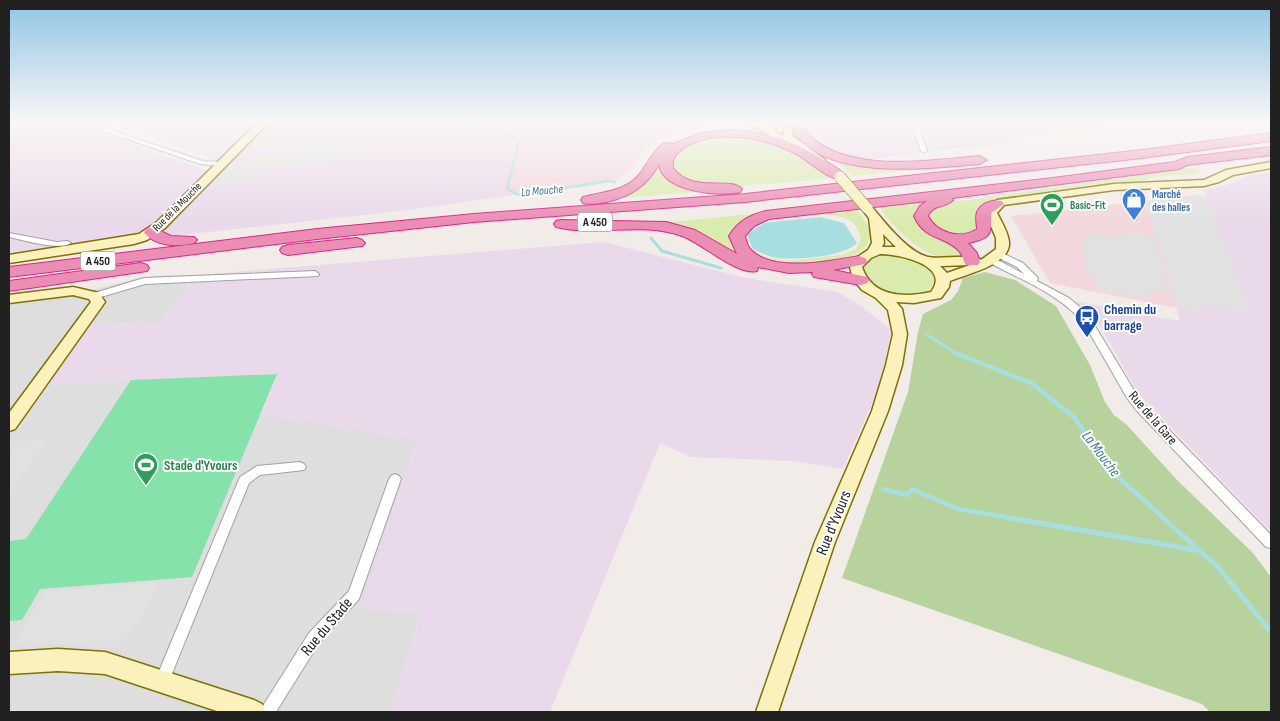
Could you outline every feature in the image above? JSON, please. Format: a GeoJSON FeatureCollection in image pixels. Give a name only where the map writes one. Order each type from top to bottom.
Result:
{"type":"FeatureCollection","features":[{"type":"Feature","properties":{"kind":"highway"},"geometry":{"type":"LineString","coordinates":[[568,204],[611,197],[622,193],[641,181],[658,155]]}},
{"type":"Feature","properties":{"kind":"highway"},"geometry":{"type":"LineString","coordinates":[[668,155],[665,167],[669,174],[685,184],[751,190]]}},
{"type":"Feature","properties":{"kind":"highway"},"geometry":{"type":"LineString","coordinates":[[803,155],[840,177]]}},
{"type":"Feature","properties":{"kind":"highway"},"geometry":{"type":"LineString","coordinates":[[833,155],[844,160],[867,164],[918,163],[1047,155]]}},
{"type":"Feature","properties":{"kind":"highway"},"geometry":{"type":"LineString","coordinates":[[152,232],[161,239],[183,242],[279,228],[751,190],[1075,155]]}},
{"type":"Feature","properties":{"kind":"highway","name":"A 450"},"geometry":{"type":"LineString","coordinates":[[9,272],[317,234],[464,219],[745,198],[1136,155]]}},
{"type":"Feature","properties":{"kind":"highway","name":"A 450"},"geometry":{"type":"LineString","coordinates":[[9,286],[303,248],[438,234],[759,208],[1241,155]]}},
{"type":"Feature","properties":{"kind":"highway"},"geometry":{"type":"LineString","coordinates":[[859,261],[801,269],[770,266],[748,256],[738,243],[737,236],[739,230],[748,221],[766,216],[1054,182],[1179,165],[1182,162]]}},
{"type":"Feature","properties":{"kind":"highway"},"geometry":{"type":"LineString","coordinates":[[971,265],[968,251],[948,238],[932,231],[923,221],[922,212],[930,204],[964,196],[1054,182]]}},
{"type":"Feature","properties":{"kind":"highway"},"geometry":{"type":"LineString","coordinates":[[948,238],[972,238],[980,235],[984,231],[984,213],[988,208],[997,204]]}},
{"type":"Feature","properties":{"kind":"highway"},"geometry":{"type":"LineString","coordinates":[[560,224],[581,227],[630,225],[667,227],[699,237],[748,266],[768,273],[791,276],[828,274],[861,280]]}},
{"type":"Feature","properties":{"kind":"highway"},"geometry":{"type":"LineString","coordinates":[[187,250],[206,243],[305,227]]}},
{"type":"Feature","properties":{"kind":"main road","name":"Rue de la Mouche"},"geometry":{"type":"LineString","coordinates":[[9,259],[117,244],[134,240],[152,232],[230,155]]}},
{"type":"Feature","properties":{"kind":"main road"},"geometry":{"type":"LineString","coordinates":[[811,155],[819,159]]}},
{"type":"Feature","properties":{"kind":"main road"},"geometry":{"type":"LineString","coordinates":[[813,155],[840,177],[875,218],[911,254]]}},
{"type":"Feature","properties":{"kind":"main road"},"geometry":{"type":"LineString","coordinates":[[943,279],[971,265],[995,257],[1002,248],[1003,242],[991,212],[997,204],[1090,189],[1204,183],[1215,180],[1230,172],[1271,165]]}},
{"type":"Feature","properties":{"kind":"main road"},"geometry":{"type":"LineString","coordinates":[[873,252],[878,243],[875,218]]}},
{"type":"Feature","properties":{"kind":"main road"},"geometry":{"type":"LineString","coordinates":[[891,251],[911,254],[925,260],[939,271],[943,279],[940,290],[936,295],[915,300],[898,299],[881,295],[872,290],[861,280],[856,267],[859,261],[873,252],[891,251]]}},
{"type":"Feature","properties":{"kind":"main road"},"geometry":{"type":"LineString","coordinates":[[925,260],[971,265]]}},
{"type":"Feature","properties":{"kind":"main road"},"geometry":{"type":"LineString","coordinates":[[9,299],[73,291],[94,296],[98,302],[9,425]]}},
{"type":"Feature","properties":{"kind":"main road"},"geometry":{"type":"LineString","coordinates":[[881,295],[895,309],[900,334]]}},
{"type":"Feature","properties":{"kind":"main road","name":"Rue d'Yvours"},"geometry":{"type":"LineString","coordinates":[[767,712],[825,542],[888,387],[900,334],[915,300]]}},
{"type":"Feature","properties":{"kind":"main road"},"geometry":{"type":"LineString","coordinates":[[9,662],[58,660],[98,662],[126,669],[254,712]]}},
{"type":"Feature","properties":{"kind":"street"},"geometry":{"type":"LineString","coordinates":[[177,155],[202,163],[220,164]]}},
{"type":"Feature","properties":{"kind":"street"},"geometry":{"type":"LineString","coordinates":[[9,235],[57,244],[67,243]]}},
{"type":"Feature","properties":{"kind":"street","name":"Rue de la Gare"},"geometry":{"type":"LineString","coordinates":[[995,257],[1066,300],[1080,312],[1089,323],[1131,395],[1141,408],[1271,543]]}},
{"type":"Feature","properties":{"kind":"street"},"geometry":{"type":"LineString","coordinates":[[94,296],[144,281],[315,274]]}},
{"type":"Feature","properties":{"kind":"street"},"geometry":{"type":"LineString","coordinates":[[162,682],[244,480],[257,470],[300,467]]}},
{"type":"Feature","properties":{"kind":"street","name":"Rue du Stade"},"geometry":{"type":"LineString","coordinates":[[267,712],[314,638],[354,595],[395,479]]}},
{"type":"Feature","properties":{"kind":"shaded area"},"geometry":{"type":"Polygon","coordinates":[[[9,155],[163,155],[209,171],[151,228],[132,236],[9,253],[9,155]]]}},
{"type":"Feature","properties":{"kind":"shaded area"},"geometry":{"type":"Polygon","coordinates":[[[201,155],[513,155],[499,197],[408,210],[172,236],[162,233],[178,210],[226,163],[201,155]]]}},
{"type":"Feature","properties":{"kind":"shaded area"},"geometry":{"type":"Polygon","coordinates":[[[289,155],[366,155],[251,170],[247,182],[204,187],[227,166],[239,165],[256,156],[286,158],[289,155]]]}},
{"type":"Feature","properties":{"kind":"shaded area"},"geometry":{"type":"Polygon","coordinates":[[[513,155],[640,155],[631,169],[617,179],[499,197],[513,155]]]}},
{"type":"Feature","properties":{"kind":"shaded area"},"geometry":{"type":"Polygon","coordinates":[[[847,155],[907,155],[884,158],[860,159],[847,155]]]}},
{"type":"Feature","properties":{"kind":"shaded area"},"geometry":{"type":"Polygon","coordinates":[[[1271,172],[1271,532],[1138,393],[1096,319],[1074,301],[1180,321],[1146,201],[1194,195],[1206,197],[1203,190],[1227,185],[1250,175],[1271,172]]]}},
{"type":"Feature","properties":{"kind":"shaded area"},"geometry":{"type":"Polygon","coordinates":[[[1194,195],[1206,197],[1252,314],[1199,304],[1201,313],[1176,308],[1146,201],[1194,195]]]}},
{"type":"Feature","properties":{"kind":"shaded area"},"geometry":{"type":"Polygon","coordinates":[[[1146,201],[1176,308],[1050,283],[1011,216],[1146,201]]]}},
{"type":"Feature","properties":{"kind":"shaded area"},"geometry":{"type":"Polygon","coordinates":[[[1092,232],[1112,236],[1138,232],[1144,236],[1148,235],[1151,237],[1155,242],[1169,293],[1160,291],[1147,294],[1148,299],[1098,290],[1097,283],[1088,275],[1082,242],[1092,235],[1092,232]]]}},
{"type":"Feature","properties":{"kind":"shaded area"},"geometry":{"type":"Polygon","coordinates":[[[603,242],[746,278],[837,292],[860,305],[892,331],[878,390],[843,469],[794,461],[690,457],[660,443],[550,712],[392,712],[421,613],[361,609],[416,440],[261,414],[277,374],[43,384],[86,326],[160,323],[196,275],[603,242]]]}},
{"type":"Feature","properties":{"kind":"shaded area"},"geometry":{"type":"Polygon","coordinates":[[[164,275],[196,275],[160,323],[86,326],[44,383],[134,380],[261,414],[417,440],[362,609],[421,612],[392,712],[9,712],[9,304],[71,295],[139,278],[164,275]]]}},
{"type":"Feature","properties":{"kind":"shaded area"},"geometry":{"type":"Polygon","coordinates":[[[47,440],[9,495],[9,453],[18,441],[47,440]]]}},
{"type":"Feature","properties":{"kind":"shaded area"},"geometry":{"type":"Polygon","coordinates":[[[158,582],[145,613],[118,648],[93,645],[42,644],[12,647],[45,591],[158,582]]]}},
{"type":"Feature","properties":{"kind":"green space"},"geometry":{"type":"Polygon","coordinates":[[[677,155],[793,155],[830,178],[778,183],[710,184],[696,182],[681,175],[673,166],[673,160],[677,155]]]}},
{"type":"Feature","properties":{"kind":"green space"},"geometry":{"type":"Polygon","coordinates":[[[833,159],[948,166],[853,176],[833,159]]]}},
{"type":"Feature","properties":{"kind":"green space"},"geometry":{"type":"Polygon","coordinates":[[[656,165],[674,181],[710,191],[618,198],[640,187],[656,165]]]}},
{"type":"Feature","properties":{"kind":"green space"},"geometry":{"type":"Polygon","coordinates":[[[1197,167],[1200,171],[1193,174],[1155,177],[1140,182],[1088,185],[994,200],[984,204],[979,210],[976,228],[963,234],[957,235],[941,231],[929,218],[931,210],[954,202],[1197,167]]]}},
{"type":"Feature","properties":{"kind":"green space"},"geometry":{"type":"Polygon","coordinates":[[[929,200],[919,206],[915,217],[953,243],[967,259],[946,259],[924,250],[906,238],[879,206],[929,200]]]}},
{"type":"Feature","properties":{"kind":"green space"},"geometry":{"type":"Polygon","coordinates":[[[857,210],[869,228],[870,236],[863,249],[852,256],[819,263],[801,264],[769,261],[754,254],[745,240],[760,254],[780,260],[801,260],[844,254],[855,249],[860,242],[860,236],[853,223],[840,216],[810,215],[857,210]]]}},
{"type":"Feature","properties":{"kind":"green space"},"geometry":{"type":"Polygon","coordinates":[[[760,213],[742,221],[732,230],[730,236],[732,242],[744,259],[662,223],[760,213]]]}},
{"type":"Feature","properties":{"kind":"green space"},"geometry":{"type":"Polygon","coordinates":[[[891,255],[917,261],[928,268],[935,280],[930,290],[906,296],[888,294],[873,287],[863,270],[867,262],[874,258],[891,255]]]}},
{"type":"Feature","properties":{"kind":"green space"},"geometry":{"type":"Polygon","coordinates":[[[985,272],[1015,280],[1056,306],[1090,365],[1105,402],[1114,415],[1127,425],[1177,480],[1253,553],[1271,577],[1271,712],[1210,712],[1202,704],[842,578],[908,392],[918,332],[923,314],[951,300],[958,291],[963,278],[985,272]]]}},
{"type":"Feature","properties":{"kind":"green space","name":"Stade d'Yvours"},"geometry":{"type":"Polygon","coordinates":[[[277,374],[192,577],[40,589],[22,620],[9,621],[9,541],[26,539],[131,380],[277,374]]]}},
{"type":"Feature","properties":{"kind":"water"},"geometry":{"type":"Polygon","coordinates":[[[820,217],[844,223],[857,243],[842,252],[808,258],[778,258],[768,256],[753,249],[747,235],[764,223],[820,217]]]}},
{"type":"Feature","properties":{"kind":"waterway","name":"La Mouche"},"geometry":{"type":"LineString","coordinates":[[516,155],[507,189],[519,195],[609,181],[615,182]]}},
{"type":"Feature","properties":{"kind":"waterway","name":"La Mouche"},"geometry":{"type":"LineString","coordinates":[[651,238],[662,251],[721,268]]}},
{"type":"Feature","properties":{"kind":"waterway","name":"La Mouche"},"geometry":{"type":"LineString","coordinates":[[926,334],[960,356]]}},
{"type":"Feature","properties":{"kind":"waterway","name":"La Mouche"},"geometry":{"type":"LineString","coordinates":[[958,354],[1031,383],[1075,418],[1111,471],[1164,518]]}},
{"type":"Feature","properties":{"kind":"waterway"},"geometry":{"type":"LineString","coordinates":[[883,489],[907,495],[912,489],[958,509],[1012,518]]}},
{"type":"Feature","properties":{"kind":"waterway"},"geometry":{"type":"LineString","coordinates":[[1005,517],[1196,550]]}},
{"type":"Feature","properties":{"kind":"waterway","name":"La Mouche"},"geometry":{"type":"LineString","coordinates":[[1162,517],[1218,567],[1271,632]]}},
{"type":"Feature","properties":{"kind":"place","name":"Marché des halles"},"geometry":{"type":"Point","coordinates":[1134,221]}},
{"type":"Feature","properties":{"kind":"place","name":"Basic-Fit"},"geometry":{"type":"Point","coordinates":[1052,226]}},
{"type":"Feature","properties":{"kind":"place","name":"Chemin du barrage"},"geometry":{"type":"Point","coordinates":[1087,338]}},
{"type":"Feature","properties":{"kind":"place","name":"Stade d'Yvours"},"geometry":{"type":"Point","coordinates":[146,486]}}]}
